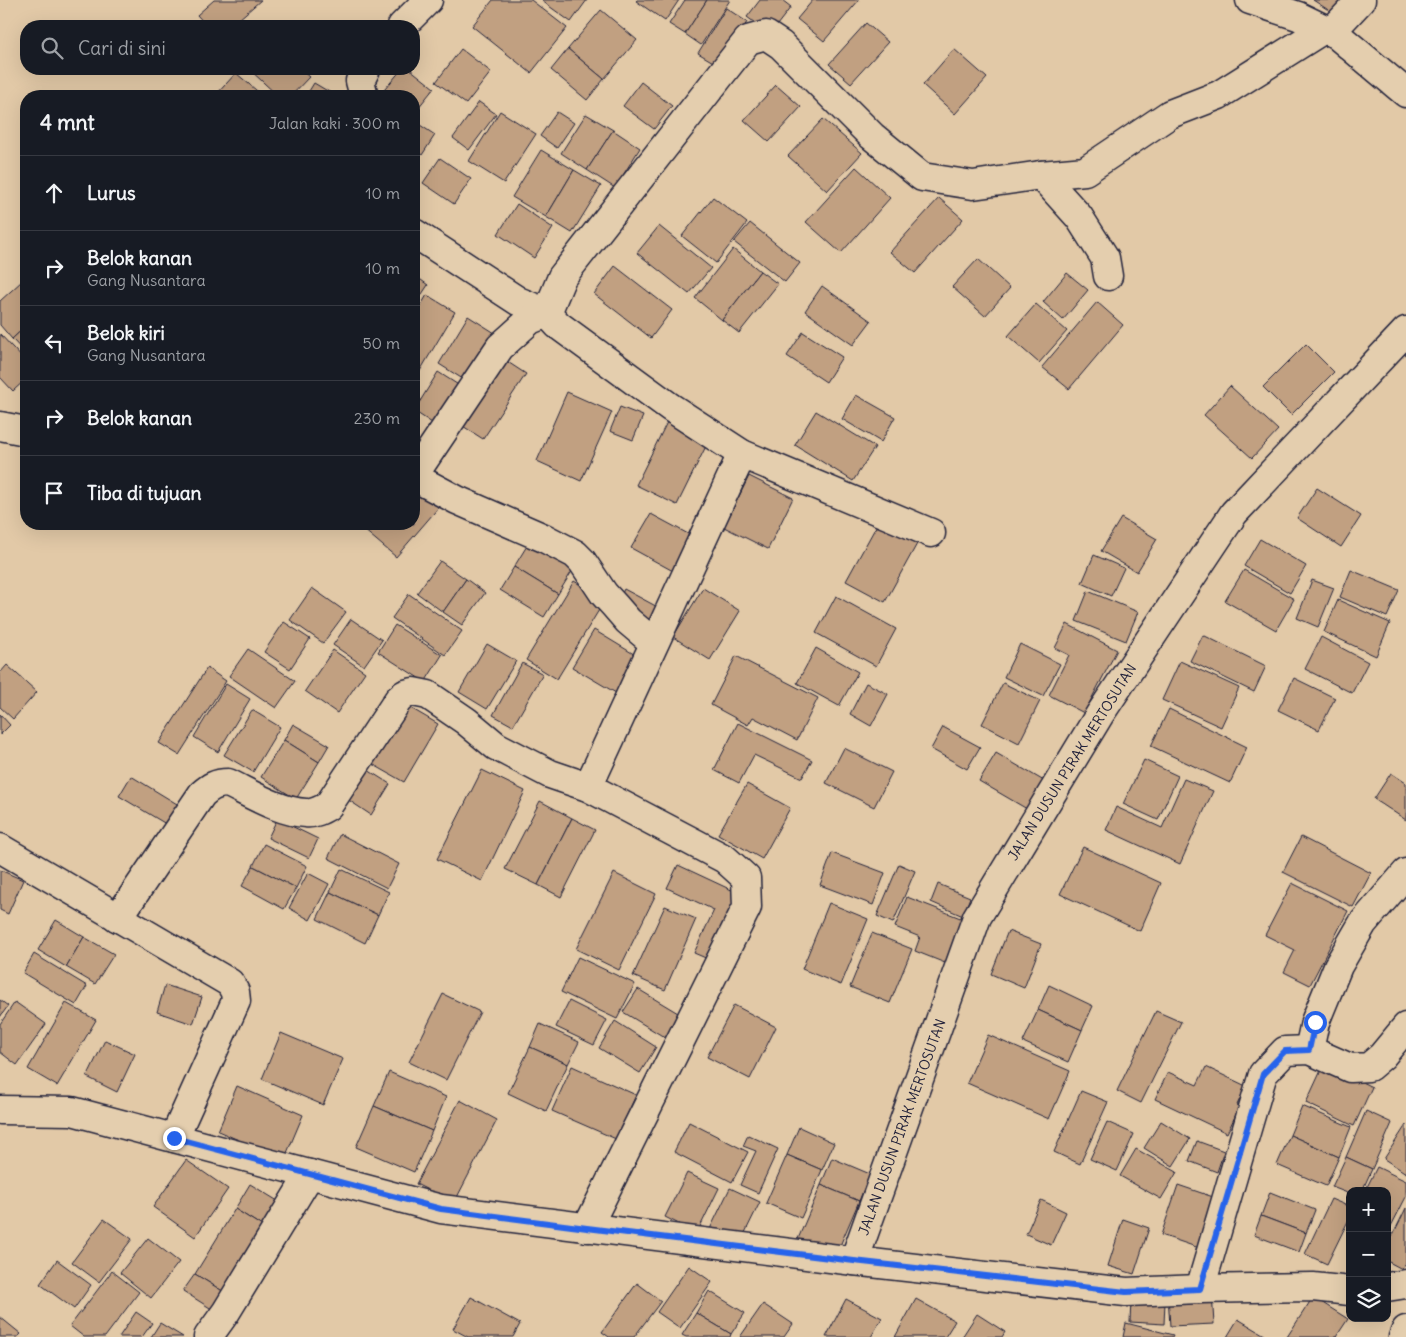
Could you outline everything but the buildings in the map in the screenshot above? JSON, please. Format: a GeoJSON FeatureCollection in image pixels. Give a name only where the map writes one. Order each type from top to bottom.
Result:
{"type":"FeatureCollection","features":[{"type":"Feature","properties":{"kind":"street"},"geometry":{"type":"LineString","coordinates":[[408,20],[428,0]]}},
{"type":"Feature","properties":{"kind":"street"},"geometry":{"type":"LineString","coordinates":[[1250,0],[1298,16],[1328,30],[1406,94]]}},
{"type":"Feature","properties":{"kind":"street"},"geometry":{"type":"LineString","coordinates":[[420,467],[500,347],[530,320],[547,313],[562,277],[748,40],[766,35],[780,45],[872,136],[922,177],[973,185],[1084,171],[1170,114],[1219,96],[1328,30],[1361,0]]}},
{"type":"Feature","properties":{"kind":"street"},"geometry":{"type":"LineString","coordinates":[[362,90],[360,81],[363,75]]}},
{"type":"Feature","properties":{"kind":"street"},"geometry":{"type":"LineString","coordinates":[[1041,175],[1078,217],[1105,258],[1108,276]]}},
{"type":"Feature","properties":{"kind":"street"},"geometry":{"type":"LineString","coordinates":[[420,237],[518,301],[547,313],[558,325],[670,407],[742,454],[931,533]]}},
{"type":"Feature","properties":{"kind":"street","name":"JALAN DUSUN PIRAK MERTOSUTAN"},"geometry":{"type":"LineString","coordinates":[[854,1261],[977,917],[982,908],[1100,714],[1234,513],[1406,331]]}},
{"type":"Feature","properties":{"kind":"street"},"geometry":{"type":"LineString","coordinates":[[0,426],[20,430]]}},
{"type":"Feature","properties":{"kind":"street"},"geometry":{"type":"LineString","coordinates":[[588,787],[742,454]]}},
{"type":"Feature","properties":{"kind":"street"},"geometry":{"type":"LineString","coordinates":[[420,479],[457,500],[567,549],[582,561],[604,594],[628,621],[654,643]]}},
{"type":"Feature","properties":{"kind":"street"},"geometry":{"type":"LineString","coordinates":[[118,918],[202,794],[211,786],[219,783],[228,783],[282,808],[306,813],[318,812],[328,806],[398,700],[405,694],[413,692],[428,695],[466,721],[496,746],[550,774],[588,787],[725,859],[746,878],[747,907],[587,1228]]}},
{"type":"Feature","properties":{"kind":"street"},"geometry":{"type":"LineString","coordinates":[[0,848],[230,984],[235,992],[236,1001],[174,1138]]}},
{"type":"Feature","properties":{"kind":"street"},"geometry":{"type":"LineString","coordinates":[[1309,1050],[1315,1022],[1338,966],[1363,923],[1406,872]]}},
{"type":"Feature","properties":{"kind":"street"},"geometry":{"type":"LineString","coordinates":[[1200,1289],[1263,1074],[1285,1051],[1309,1050],[1350,1068],[1369,1067],[1382,1056],[1406,1027]]}},
{"type":"Feature","properties":{"kind":"street"},"geometry":{"type":"LineString","coordinates":[[0,1110],[72,1111],[441,1209],[854,1261],[1126,1292],[1313,1287],[1346,1291]]}},
{"type":"Feature","properties":{"kind":"street"},"geometry":{"type":"LineString","coordinates":[[208,1337],[226,1312],[310,1174]]}},
{"type":"Feature","properties":{"kind":"street"},"geometry":{"type":"LineString","coordinates":[[1391,1286],[1406,1284]]}},
{"type":"Feature","properties":{"kind":"street"},"geometry":{"type":"LineString","coordinates":[[1403,1337],[1406,1330]]}},
{"type":"Feature","properties":{"kind":"route"},"geometry":{"type":"LineString","coordinates":[[174,1138],[441,1209],[854,1261],[1126,1292],[1200,1289],[1263,1074],[1285,1051],[1309,1050],[1315,1022]]}}]}
